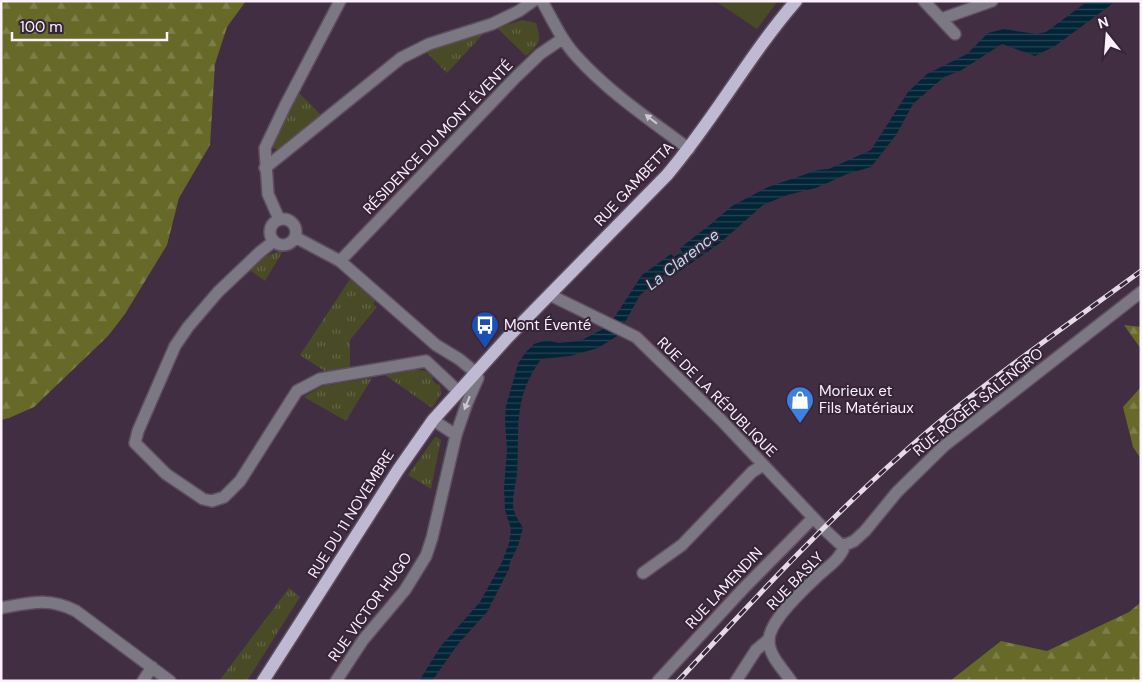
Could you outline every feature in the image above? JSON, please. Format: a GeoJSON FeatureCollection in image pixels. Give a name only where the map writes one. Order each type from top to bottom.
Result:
{"type":"FeatureCollection","features":[{"type":"Feature","properties":{"kind":"main road","name":"RUE GAMBETTA"},"geometry":{"type":"LineString","coordinates":[[476,372],[668,175],[689,149],[766,39],[796,1]]}},
{"type":"Feature","properties":{"kind":"main road","name":"RUE DU 11 NOVEMBRE"},"geometry":{"type":"LineString","coordinates":[[263,681],[398,470],[433,420],[476,372]]}},
{"type":"Feature","properties":{"kind":"street"},"geometry":{"type":"LineString","coordinates":[[279,219],[268,194],[265,148],[340,1]]}},
{"type":"Feature","properties":{"kind":"street"},"geometry":{"type":"LineString","coordinates":[[265,168],[401,58],[430,44],[492,24],[519,11],[532,1]]}},
{"type":"Feature","properties":{"kind":"street"},"geometry":{"type":"LineString","coordinates":[[542,1],[562,38],[578,59],[607,86],[689,149]]}},
{"type":"Feature","properties":{"kind":"street"},"geometry":{"type":"LineString","coordinates":[[924,1],[955,34]]}},
{"type":"Feature","properties":{"kind":"street"},"geometry":{"type":"LineString","coordinates":[[941,19],[992,1]]}},
{"type":"Feature","properties":{"kind":"street","name":"RÉSIDENCE DU MONT ÉVENTÉ"},"geometry":{"type":"LineString","coordinates":[[340,261],[516,77],[540,54],[562,38]]}},
{"type":"Feature","properties":{"kind":"street"},"geometry":{"type":"LineString","coordinates":[[279,219],[287,219],[293,223],[296,230],[295,237],[292,242],[286,244],[274,241],[272,225],[279,219]]}},
{"type":"Feature","properties":{"kind":"street"},"geometry":{"type":"LineString","coordinates":[[295,237],[340,261],[436,345],[476,372]]}},
{"type":"Feature","properties":{"kind":"street"},"geometry":{"type":"LineString","coordinates":[[274,241],[218,292],[188,327],[175,346],[134,444],[166,474],[203,499],[212,501],[224,497],[240,481],[297,391],[320,379],[426,361],[436,345]]}},
{"type":"Feature","properties":{"kind":"street","name":"RUE ROGER SALENGRO"},"geometry":{"type":"LineString","coordinates":[[845,545],[854,541],[865,531],[903,486],[944,446],[1141,292]]}},
{"type":"Feature","properties":{"kind":"street","name":"RUE DE LA RÉPUBLIQUE"},"geometry":{"type":"LineString","coordinates":[[550,295],[636,337],[721,420],[834,539],[841,545],[845,545]]}},
{"type":"Feature","properties":{"kind":"street"},"geometry":{"type":"LineString","coordinates":[[426,361],[458,391]]}},
{"type":"Feature","properties":{"kind":"street","name":"RUE VICTOR HUGO"},"geometry":{"type":"LineString","coordinates":[[336,681],[363,640],[405,590],[426,556],[456,435],[466,403],[478,378],[476,372]]}},
{"type":"Feature","properties":{"kind":"street"},"geometry":{"type":"LineString","coordinates":[[433,420],[456,435]]}},
{"type":"Feature","properties":{"kind":"street"},"geometry":{"type":"LineString","coordinates":[[643,573],[682,545],[752,472],[763,465]]}},
{"type":"Feature","properties":{"kind":"street","name":"RUE LAMENDIN"},"geometry":{"type":"LineString","coordinates":[[658,681],[743,589],[813,518]]}},
{"type":"Feature","properties":{"kind":"street","name":"RUE BASLY"},"geometry":{"type":"LineString","coordinates":[[736,681],[756,650],[768,640],[774,625],[784,611],[840,555],[845,545]]}},
{"type":"Feature","properties":{"kind":"street"},"geometry":{"type":"LineString","coordinates":[[1,608],[50,601],[62,604],[76,611],[170,681]]}},
{"type":"Feature","properties":{"kind":"street"},"geometry":{"type":"LineString","coordinates":[[768,640],[774,658],[791,681]]}},
{"type":"Feature","properties":{"kind":"street"},"geometry":{"type":"LineString","coordinates":[[143,681],[152,668]]}},
{"type":"Feature","properties":{"kind":"green space"},"geometry":{"type":"Polygon","coordinates":[[[1,1],[246,1],[227,27],[215,64],[210,145],[179,198],[167,245],[125,314],[108,336],[34,407],[1,420],[1,1]]]}},
{"type":"Feature","properties":{"kind":"green space"},"geometry":{"type":"Polygon","coordinates":[[[715,1],[778,1],[757,29],[715,1]]]}},
{"type":"Feature","properties":{"kind":"green space"},"geometry":{"type":"Polygon","coordinates":[[[522,20],[536,23],[539,34],[539,42],[526,56],[497,28],[522,20]]]}},
{"type":"Feature","properties":{"kind":"green space"},"geometry":{"type":"Polygon","coordinates":[[[485,32],[447,73],[426,52],[485,32]]]}},
{"type":"Feature","properties":{"kind":"green space"},"geometry":{"type":"Polygon","coordinates":[[[298,92],[321,115],[279,149],[275,149],[272,147],[271,142],[298,92]]]}},
{"type":"Feature","properties":{"kind":"green space"},"geometry":{"type":"Polygon","coordinates":[[[283,251],[265,281],[248,269],[268,255],[283,251]]]}},
{"type":"Feature","properties":{"kind":"green space"},"geometry":{"type":"Polygon","coordinates":[[[350,279],[376,300],[373,304],[377,307],[350,340],[350,368],[326,372],[300,355],[350,279]]]}},
{"type":"Feature","properties":{"kind":"green space"},"geometry":{"type":"Polygon","coordinates":[[[1124,325],[1141,327],[1141,349],[1124,325]]]}},
{"type":"Feature","properties":{"kind":"green space"},"geometry":{"type":"Polygon","coordinates":[[[416,370],[428,371],[434,375],[432,379],[437,385],[440,384],[441,394],[432,408],[385,375],[416,370]]]}},
{"type":"Feature","properties":{"kind":"green space"},"geometry":{"type":"Polygon","coordinates":[[[372,378],[346,421],[304,397],[322,386],[372,378]]]}},
{"type":"Feature","properties":{"kind":"green space"},"geometry":{"type":"Polygon","coordinates":[[[1141,387],[1141,459],[1133,447],[1123,407],[1141,387]]]}},
{"type":"Feature","properties":{"kind":"green space"},"geometry":{"type":"Polygon","coordinates":[[[435,437],[441,440],[431,489],[408,475],[435,437]]]}},
{"type":"Feature","properties":{"kind":"green space"},"geometry":{"type":"Polygon","coordinates":[[[289,588],[300,597],[247,681],[219,681],[289,588]]]}},
{"type":"Feature","properties":{"kind":"green space"},"geometry":{"type":"Polygon","coordinates":[[[1141,602],[1141,681],[950,681],[1001,641],[1047,651],[1129,612],[1141,602]]]}},
{"type":"Feature","properties":{"kind":"water","name":"La Clarence"},"geometry":{"type":"Polygon","coordinates":[[[1088,1],[1116,1],[1055,46],[1035,56],[1002,44],[960,71],[944,77],[913,104],[896,135],[871,167],[847,174],[816,188],[787,195],[763,205],[720,243],[670,278],[664,275],[640,295],[623,326],[612,321],[642,275],[671,254],[674,257],[682,252],[680,248],[732,206],[768,187],[818,170],[829,169],[871,150],[908,92],[927,74],[967,54],[988,33],[1004,29],[1036,34],[1046,32],[1088,1]]]}},
{"type":"Feature","properties":{"kind":"water"},"geometry":{"type":"Polygon","coordinates":[[[607,327],[620,334],[598,348],[570,356],[541,359],[532,374],[525,388],[519,414],[517,473],[513,503],[515,513],[523,528],[518,546],[510,562],[509,569],[487,612],[458,644],[432,681],[419,681],[441,646],[480,602],[502,562],[509,543],[511,529],[505,510],[504,488],[507,450],[505,420],[506,406],[518,364],[534,344],[547,340],[558,343],[580,341],[607,327]]]}},
{"type":"Feature","properties":{"kind":"railway"},"geometry":{"type":"LineString","coordinates":[[678,681],[815,537],[929,430],[1049,337],[1141,271]]}},
{"type":"Feature","properties":{"kind":"place","name":"Mont Éventé"},"geometry":{"type":"Point","coordinates":[485,349]}},
{"type":"Feature","properties":{"kind":"place","name":"Morieux et Fils Matériaux"},"geometry":{"type":"Point","coordinates":[800,424]}}]}
